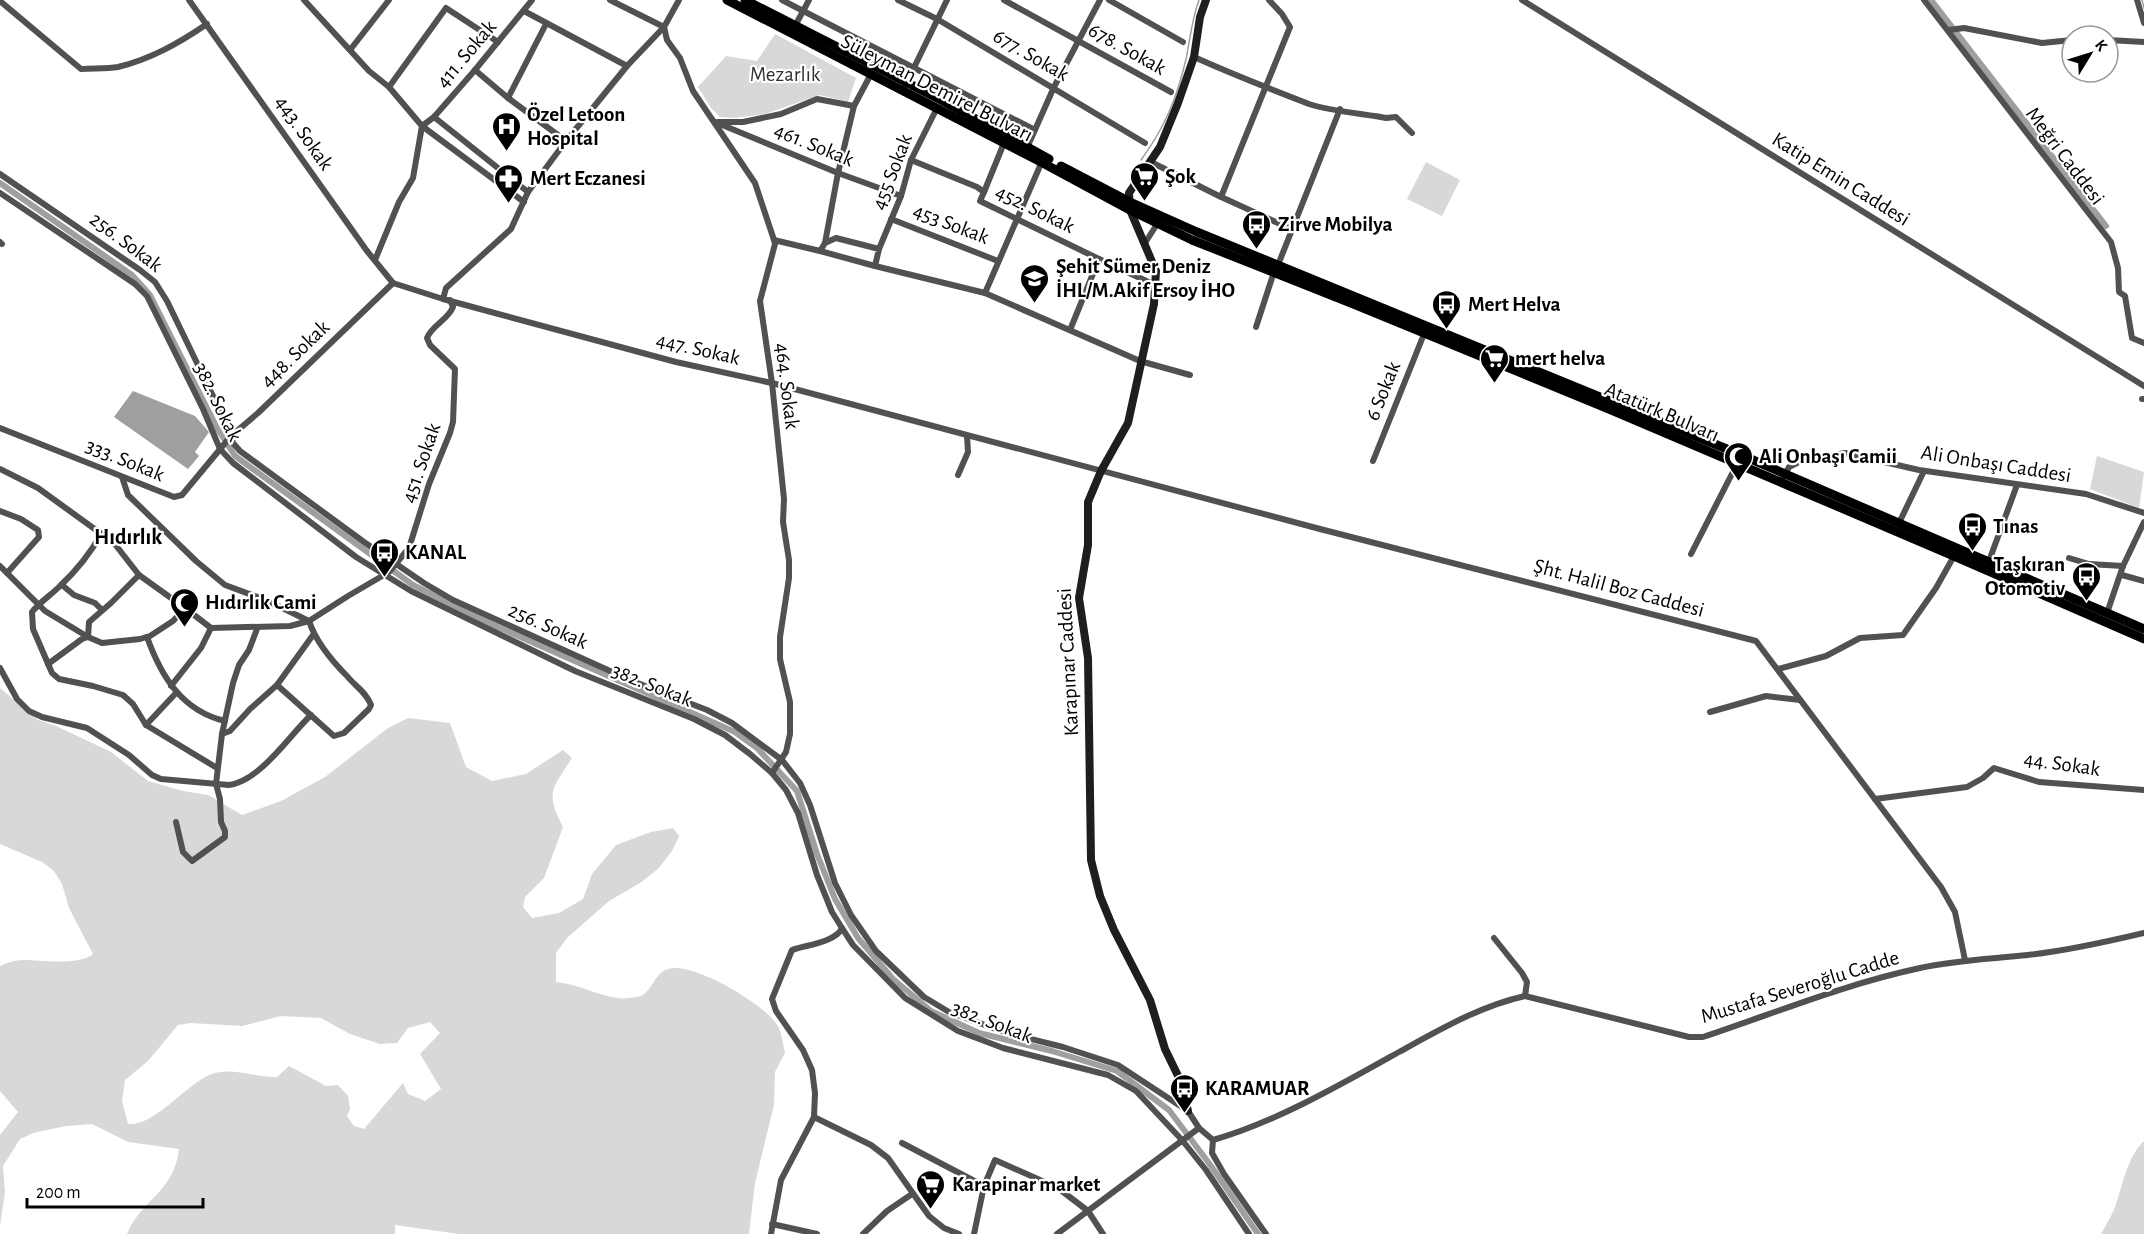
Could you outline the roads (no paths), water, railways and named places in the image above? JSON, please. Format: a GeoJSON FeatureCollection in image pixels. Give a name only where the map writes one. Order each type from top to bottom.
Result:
{"type":"FeatureCollection","features":[{"type":"Feature","properties":{"kind":"main road","name":"Süleyman Demirel Bulvarı"},"geometry":{"type":"LineString","coordinates":[[727,0],[871,74],[904,86],[937,108],[1004,143],[1025,150]]}},
{"type":"Feature","properties":{"kind":"main road","name":"Süleyman Demirel Bulvarı"},"geometry":{"type":"LineString","coordinates":[[745,0],[1130,206]]}},
{"type":"Feature","properties":{"kind":"main road","name":"Atatürk Bulvarı"},"geometry":{"type":"LineString","coordinates":[[1130,206],[1192,240],[1276,268],[1600,396],[2144,639]]}},
{"type":"Feature","properties":{"kind":"main road","name":"Atatürk Bulvarı"},"geometry":{"type":"LineString","coordinates":[[1276,268],[1424,334],[1737,464],[1783,478],[1899,524],[2144,629]]}},
{"type":"Feature","properties":{"kind":"street","name":"443. Sokak"},"geometry":{"type":"LineString","coordinates":[[189,0],[393,283]]}},
{"type":"Feature","properties":{"kind":"street"},"geometry":{"type":"LineString","coordinates":[[304,0],[369,71],[389,87],[422,126],[524,202]]}},
{"type":"Feature","properties":{"kind":"street"},"geometry":{"type":"LineString","coordinates":[[350,50],[389,0]]}},
{"type":"Feature","properties":{"kind":"street","name":"411. Sokak"},"geometry":{"type":"LineString","coordinates":[[422,126],[434,117],[532,0]]}},
{"type":"Feature","properties":{"kind":"street"},"geometry":{"type":"LineString","coordinates":[[610,0],[663,27]]}},
{"type":"Feature","properties":{"kind":"street"},"geometry":{"type":"LineString","coordinates":[[447,300],[446,288],[511,229],[528,192],[627,66],[663,27],[679,0]]}},
{"type":"Feature","properties":{"kind":"street"},"geometry":{"type":"LineString","coordinates":[[782,0],[1035,130]]}},
{"type":"Feature","properties":{"kind":"street"},"geometry":{"type":"LineString","coordinates":[[795,26],[809,0]]}},
{"type":"Feature","properties":{"kind":"street","name":"677. Sokak"},"geometry":{"type":"LineString","coordinates":[[898,0],[937,19],[1145,142]]}},
{"type":"Feature","properties":{"kind":"street"},"geometry":{"type":"LineString","coordinates":[[904,86],[947,0]]}},
{"type":"Feature","properties":{"kind":"street","name":"678. Sokak"},"geometry":{"type":"LineString","coordinates":[[1004,0],[1171,92]]}},
{"type":"Feature","properties":{"kind":"street"},"geometry":{"type":"LineString","coordinates":[[1025,150],[1054,87],[1100,0]]}},
{"type":"Feature","properties":{"kind":"street"},"geometry":{"type":"LineString","coordinates":[[1109,0],[1183,42]]}},
{"type":"Feature","properties":{"kind":"street"},"geometry":{"type":"LineString","coordinates":[[1130,206],[1129,193],[1151,162],[1174,113],[1194,57],[1200,18],[1206,0]]}},
{"type":"Feature","properties":{"kind":"street"},"geometry":{"type":"LineString","coordinates":[[1221,197],[1290,27],[1269,0]]}},
{"type":"Feature","properties":{"kind":"street","name":"Katip Emin Caddesi"},"geometry":{"type":"LineString","coordinates":[[1522,0],[2144,386]]}},
{"type":"Feature","properties":{"kind":"street","name":"Meğri Caddesi"},"geometry":{"type":"LineString","coordinates":[[1924,0],[2111,242],[2118,268],[2119,292],[2125,296],[2132,338],[2144,343]]}},
{"type":"Feature","properties":{"kind":"street"},"geometry":{"type":"LineString","coordinates":[[2137,0],[2144,23]]}},
{"type":"Feature","properties":{"kind":"street"},"geometry":{"type":"LineString","coordinates":[[0,2],[81,69],[117,67],[144,59],[178,43],[207,24]]}},
{"type":"Feature","properties":{"kind":"street"},"geometry":{"type":"LineString","coordinates":[[389,87],[446,8],[498,42]]}},
{"type":"Feature","properties":{"kind":"street"},"geometry":{"type":"LineString","coordinates":[[524,11],[627,66]]}},
{"type":"Feature","properties":{"kind":"street"},"geometry":{"type":"LineString","coordinates":[[508,98],[546,24]]}},
{"type":"Feature","properties":{"kind":"street","name":"464. Sokak"},"geometry":{"type":"LineString","coordinates":[[663,27],[667,40],[680,58],[693,91],[756,183],[775,244],[760,301],[772,383],[784,499],[783,522],[789,560],[789,578],[780,637],[780,659],[790,702],[790,734],[786,752],[772,773]]}},
{"type":"Feature","properties":{"kind":"street"},"geometry":{"type":"LineString","coordinates":[[1949,30],[1964,28],[2042,43],[2060,41]]}},
{"type":"Feature","properties":{"kind":"street"},"geometry":{"type":"LineString","coordinates":[[2120,41],[2144,42]]}},
{"type":"Feature","properties":{"kind":"street"},"geometry":{"type":"LineString","coordinates":[[1194,57],[1266,88],[1311,104],[1386,118],[1396,117],[1412,133]]}},
{"type":"Feature","properties":{"kind":"street"},"geometry":{"type":"LineString","coordinates":[[475,70],[566,141]]}},
{"type":"Feature","properties":{"kind":"street"},"geometry":{"type":"LineString","coordinates":[[820,251],[825,243],[854,106],[871,74]]}},
{"type":"Feature","properties":{"kind":"street"},"geometry":{"type":"LineString","coordinates":[[715,122],[743,122],[781,114],[817,99],[854,106]]}},
{"type":"Feature","properties":{"kind":"street","name":"455 Sokak"},"geometry":{"type":"LineString","coordinates":[[875,266],[879,249],[901,196],[911,160],[937,108]]}},
{"type":"Feature","properties":{"kind":"street"},"geometry":{"type":"LineString","coordinates":[[1256,327],[1291,229],[1340,110]]}},
{"type":"Feature","properties":{"kind":"street"},"geometry":{"type":"LineString","coordinates":[[434,117],[528,192]]}},
{"type":"Feature","properties":{"kind":"street","name":"461. Sokak"},"geometry":{"type":"LineString","coordinates":[[715,122],[838,173],[901,196]]}},
{"type":"Feature","properties":{"kind":"street"},"geometry":{"type":"LineString","coordinates":[[375,260],[399,202],[413,178],[422,126]]}},
{"type":"Feature","properties":{"kind":"street"},"geometry":{"type":"LineString","coordinates":[[984,192],[1004,143]]}},
{"type":"Feature","properties":{"kind":"street"},"geometry":{"type":"LineString","coordinates":[[985,293],[1042,159]]}},
{"type":"Feature","properties":{"kind":"street","name":"452. Sokak"},"geometry":{"type":"LineString","coordinates":[[911,160],[984,192],[980,201],[1016,220],[1155,285]]}},
{"type":"Feature","properties":{"kind":"street"},"geometry":{"type":"LineString","coordinates":[[1151,162],[1291,229]]}},
{"type":"Feature","properties":{"kind":"street","name":"256. Sokak"},"geometry":{"type":"LineString","coordinates":[[0,174],[155,282],[176,318],[230,437],[240,451],[396,565],[469,609],[630,680],[707,710],[732,723],[780,762],[800,783],[810,805],[835,883],[850,915],[876,951],[924,997],[949,1012],[988,1026],[1118,1065],[1188,1111],[1196,1130],[1213,1140]]}},
{"type":"Feature","properties":{"kind":"street","name":"382. Sokak"},"geometry":{"type":"LineString","coordinates":[[0,193],[135,285],[147,296],[221,448],[233,463],[357,557],[411,591],[575,672],[694,719],[725,735],[772,773],[786,790],[798,813],[817,875],[832,912],[853,945],[905,998],[958,1031],[1003,1048],[1108,1075],[1136,1091],[1182,1140],[1206,1170],[1249,1234]]}},
{"type":"Feature","properties":{"kind":"street","name":"Karapınar Caddesi"},"geometry":{"type":"LineString","coordinates":[[1130,206],[1156,271],[1154,304],[1128,423],[1101,471],[1088,502],[1088,545],[1079,598],[1088,658],[1091,861],[1100,896],[1114,930],[1150,1000],[1165,1049],[1182,1084],[1188,1111]]}},
{"type":"Feature","properties":{"kind":"street","name":"453 Sokak"},"geometry":{"type":"LineString","coordinates":[[891,219],[998,261]]}},
{"type":"Feature","properties":{"kind":"street"},"geometry":{"type":"LineString","coordinates":[[1145,243],[1159,220]]}},
{"type":"Feature","properties":{"kind":"street"},"geometry":{"type":"LineString","coordinates":[[825,243],[836,237],[879,249]]}},
{"type":"Feature","properties":{"kind":"street"},"geometry":{"type":"LineString","coordinates":[[774,240],[985,293],[1140,361],[1190,375]]}},
{"type":"Feature","properties":{"kind":"street"},"geometry":{"type":"LineString","coordinates":[[1070,330],[1099,259]]}},
{"type":"Feature","properties":{"kind":"street","name":"448. Sokak"},"geometry":{"type":"LineString","coordinates":[[221,448],[393,283]]}},
{"type":"Feature","properties":{"kind":"street","name":"447. Sokak"},"geometry":{"type":"LineString","coordinates":[[393,283],[447,300],[676,362],[772,383],[1101,471]]}},
{"type":"Feature","properties":{"kind":"street","name":"451. Sokak"},"geometry":{"type":"LineString","coordinates":[[211,628],[290,627],[309,621],[387,574],[409,548],[429,484],[453,422],[455,369],[430,345],[427,338],[429,332],[450,314],[453,307],[447,300]]}},
{"type":"Feature","properties":{"kind":"street","name":"6 Sokak"},"geometry":{"type":"LineString","coordinates":[[1373,461],[1424,334]]}},
{"type":"Feature","properties":{"kind":"street","name":"333. Sokak"},"geometry":{"type":"LineString","coordinates":[[0,428],[174,497],[182,495],[221,448]]}},
{"type":"Feature","properties":{"kind":"street"},"geometry":{"type":"LineString","coordinates":[[958,475],[968,452],[967,436]]}},
{"type":"Feature","properties":{"kind":"street","name":"Ali Onbaşı Caddesi"},"geometry":{"type":"LineString","coordinates":[[1783,478],[1790,467],[1801,461],[1845,453],[1924,471],[2086,494],[2144,513]]}},
{"type":"Feature","properties":{"kind":"street"},"geometry":{"type":"LineString","coordinates":[[1691,554],[1737,464]]}},
{"type":"Feature","properties":{"kind":"street"},"geometry":{"type":"LineString","coordinates":[[0,469],[38,488],[114,543],[139,575],[211,628],[201,648],[171,686]]}},
{"type":"Feature","properties":{"kind":"street","name":"Şht. Halil Boz Caddesi"},"geometry":{"type":"LineString","coordinates":[[1101,471],[1756,641],[1941,887],[1955,912],[1965,960]]}},
{"type":"Feature","properties":{"kind":"street"},"geometry":{"type":"LineString","coordinates":[[1899,524],[1924,471]]}},
{"type":"Feature","properties":{"kind":"street"},"geometry":{"type":"LineString","coordinates":[[122,477],[128,495],[196,561],[225,585],[292,611],[309,621],[313,635],[346,676],[369,698],[371,705],[339,736],[334,736],[277,686]]}},
{"type":"Feature","properties":{"kind":"street"},"geometry":{"type":"LineString","coordinates":[[1989,561],[2017,485]]}},
{"type":"Feature","properties":{"kind":"street"},"geometry":{"type":"LineString","coordinates":[[0,511],[38,530],[39,537],[7,573]]}},
{"type":"Feature","properties":{"kind":"street"},"geometry":{"type":"LineString","coordinates":[[2107,613],[2123,566],[2144,522]]}},
{"type":"Feature","properties":{"kind":"street"},"geometry":{"type":"LineString","coordinates":[[101,534],[86,558],[62,585],[38,604],[32,612],[33,629],[52,673],[59,679],[123,695],[133,704],[146,725],[218,768]]}},
{"type":"Feature","properties":{"kind":"street"},"geometry":{"type":"LineString","coordinates":[[1778,669],[1826,656],[1860,638],[1903,635],[1936,588],[1954,556]]}},
{"type":"Feature","properties":{"kind":"street"},"geometry":{"type":"LineString","coordinates":[[2069,558],[2089,564],[2123,566]]}},
{"type":"Feature","properties":{"kind":"street"},"geometry":{"type":"LineString","coordinates":[[0,566],[45,611],[102,643],[147,637],[173,621],[185,609]]}},
{"type":"Feature","properties":{"kind":"street"},"geometry":{"type":"LineString","coordinates":[[2122,574],[2144,581]]}},
{"type":"Feature","properties":{"kind":"street"},"geometry":{"type":"LineString","coordinates":[[88,637],[89,622],[139,575]]}},
{"type":"Feature","properties":{"kind":"street"},"geometry":{"type":"LineString","coordinates":[[62,585],[74,596],[95,603],[102,610]]}},
{"type":"Feature","properties":{"kind":"street"},"geometry":{"type":"LineString","coordinates":[[176,822],[183,852],[192,861],[225,837],[216,784],[222,734],[232,683],[239,665],[249,650],[256,629]]}},
{"type":"Feature","properties":{"kind":"street"},"geometry":{"type":"LineString","coordinates":[[222,734],[230,731],[250,709],[277,686],[313,635]]}},
{"type":"Feature","properties":{"kind":"street"},"geometry":{"type":"LineString","coordinates":[[48,664],[88,637]]}},
{"type":"Feature","properties":{"kind":"street"},"geometry":{"type":"LineString","coordinates":[[147,637],[176,693],[200,712],[225,722]]}},
{"type":"Feature","properties":{"kind":"street"},"geometry":{"type":"LineString","coordinates":[[0,668],[17,699],[29,711],[42,717],[87,728],[129,755],[152,775],[161,778],[239,784],[277,752],[310,715]]}},
{"type":"Feature","properties":{"kind":"street"},"geometry":{"type":"LineString","coordinates":[[146,725],[176,693]]}},
{"type":"Feature","properties":{"kind":"street"},"geometry":{"type":"LineString","coordinates":[[1710,712],[1766,696],[1800,700]]}},
{"type":"Feature","properties":{"kind":"street","name":"44. Sokak"},"geometry":{"type":"LineString","coordinates":[[1875,799],[1967,787],[1983,778],[1994,768],[2038,782],[2144,790]]}},
{"type":"Feature","properties":{"kind":"street"},"geometry":{"type":"LineString","coordinates":[[771,1234],[781,1180],[814,1118],[815,1093],[812,1070],[803,1050],[776,1011],[772,999],[792,950],[834,939],[842,928]]}},
{"type":"Feature","properties":{"kind":"street","name":"Mustafa Severoğlu Cadde"},"geometry":{"type":"LineString","coordinates":[[1213,1140],[1265,1122],[1456,1022],[1502,1001],[1525,996],[1689,1037],[1703,1037],[1841,988],[1920,968],[1965,960],[2028,955],[2108,942],[2144,933]]}},
{"type":"Feature","properties":{"kind":"street"},"geometry":{"type":"LineString","coordinates":[[1494,938],[1527,982],[1525,996]]}},
{"type":"Feature","properties":{"kind":"street"},"geometry":{"type":"LineString","coordinates":[[814,1118],[871,1145],[888,1158],[912,1194],[936,1222],[959,1234]]}},
{"type":"Feature","properties":{"kind":"street"},"geometry":{"type":"LineString","coordinates":[[1057,1234],[1196,1130]]}},
{"type":"Feature","properties":{"kind":"street"},"geometry":{"type":"LineString","coordinates":[[1213,1140],[1212,1154],[1266,1234]]}},
{"type":"Feature","properties":{"kind":"street"},"geometry":{"type":"LineString","coordinates":[[902,1143],[984,1186]]}},
{"type":"Feature","properties":{"kind":"street"},"geometry":{"type":"LineString","coordinates":[[974,1234],[984,1186],[995,1160],[1058,1188],[1088,1211],[1103,1234]]}},
{"type":"Feature","properties":{"kind":"street"},"geometry":{"type":"LineString","coordinates":[[863,1234],[872,1224],[912,1194]]}},
{"type":"Feature","properties":{"kind":"street"},"geometry":{"type":"LineString","coordinates":[[772,1224],[817,1234]]}},
{"type":"Feature","properties":{"kind":"waterway"},"geometry":{"type":"LineString","coordinates":[[1141,160],[1157,136],[1174,99],[1186,59],[1199,0]]}},
{"type":"Feature","properties":{"kind":"waterway"},"geometry":{"type":"LineString","coordinates":[[1931,0],[2106,226]]}},
{"type":"Feature","properties":{"kind":"waterway"},"geometry":{"type":"LineString","coordinates":[[2142,0],[2144,8]]}},
{"type":"Feature","properties":{"kind":"waterway"},"geometry":{"type":"LineString","coordinates":[[0,183],[132,275],[150,295],[217,428],[235,456],[413,585],[498,627],[735,732],[757,748],[797,791],[817,854],[835,899],[858,938],[893,979],[931,1011],[979,1033],[1052,1051],[1117,1071],[1169,1110],[1258,1234]]}},
{"type":"Feature","properties":{"kind":"place","name":"Özel Letoon Hospital"},"geometry":{"type":"Point","coordinates":[506,152]}},
{"type":"Feature","properties":{"kind":"place","name":"Şok"},"geometry":{"type":"Point","coordinates":[1144,202]}},
{"type":"Feature","properties":{"kind":"place","name":"Mert Eczanesi"},"geometry":{"type":"Point","coordinates":[509,204]}},
{"type":"Feature","properties":{"kind":"place","name":"Zirve Mobilya"},"geometry":{"type":"Point","coordinates":[1257,250]}},
{"type":"Feature","properties":{"kind":"place","name":"Şehit Sümer Deniz İHL/M.Akif Ersoy İHO"},"geometry":{"type":"Point","coordinates":[1035,304]}},
{"type":"Feature","properties":{"kind":"place","name":"Mert Helva"},"geometry":{"type":"Point","coordinates":[1447,330]}},
{"type":"Feature","properties":{"kind":"place","name":"mert helva"},"geometry":{"type":"Point","coordinates":[1494,384]}},
{"type":"Feature","properties":{"kind":"place","name":"Ali Onbaşı Camii"},"geometry":{"type":"Point","coordinates":[1738,482]}},
{"type":"Feature","properties":{"kind":"place","name":"Tınas"},"geometry":{"type":"Point","coordinates":[1972,552]}},
{"type":"Feature","properties":{"kind":"place","name":"KANAL"},"geometry":{"type":"Point","coordinates":[384,578]}},
{"type":"Feature","properties":{"kind":"place","name":"Taşkıran Otomotiv"},"geometry":{"type":"Point","coordinates":[2086,602]}},
{"type":"Feature","properties":{"kind":"place","name":"Hıdırlık Cami"},"geometry":{"type":"Point","coordinates":[184,628]}},
{"type":"Feature","properties":{"kind":"place","name":"KARAMUAR"},"geometry":{"type":"Point","coordinates":[1184,1114]}},
{"type":"Feature","properties":{"kind":"place","name":"Karapinar market"},"geometry":{"type":"Point","coordinates":[931,1210]}},
{"type":"Feature","properties":{"kind":"district","name":"Hıdırlık"},"geometry":{"type":"Point","coordinates":[128,537]}},
{"type":"Feature","properties":{"kind":"park label","name":"Mezarlık"},"geometry":{"type":"Point","coordinates":[785,74]}}]}
